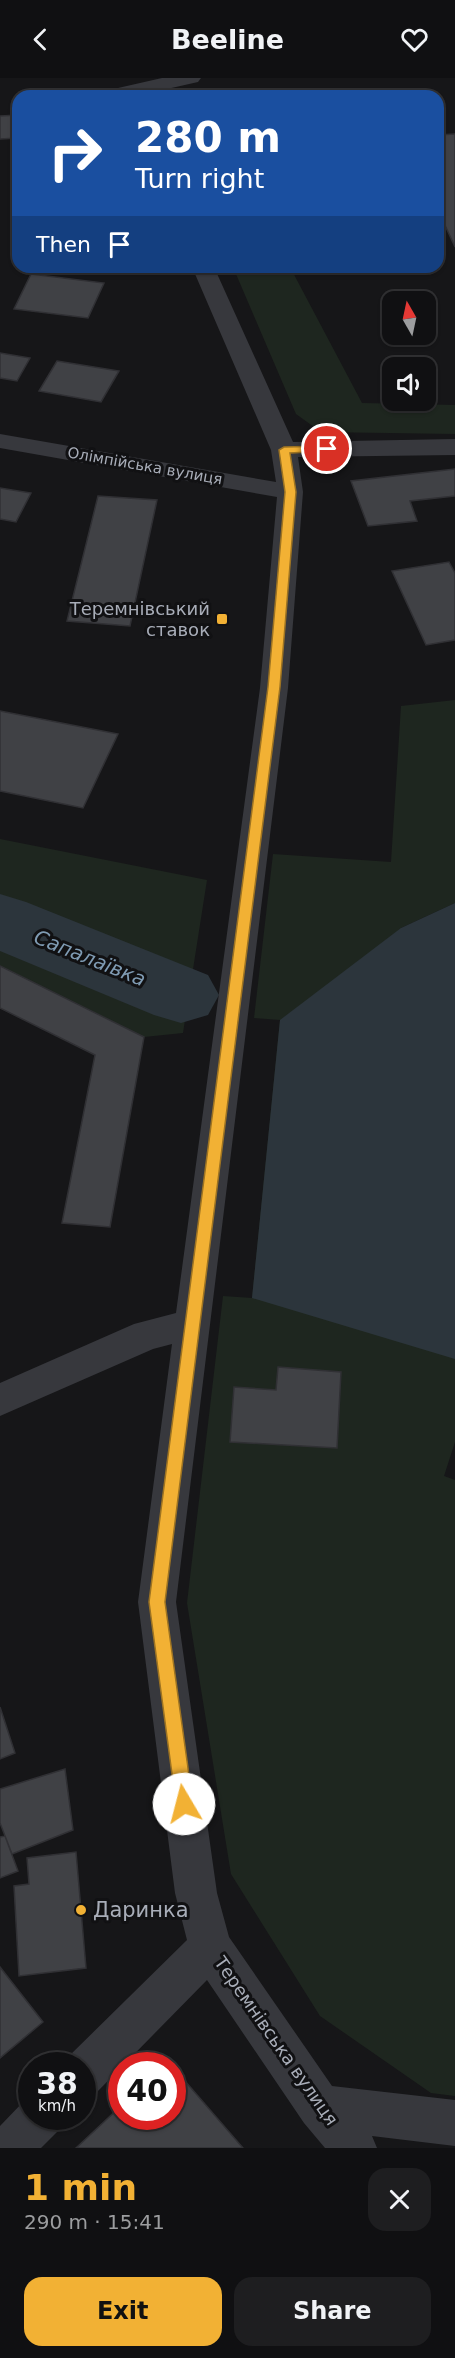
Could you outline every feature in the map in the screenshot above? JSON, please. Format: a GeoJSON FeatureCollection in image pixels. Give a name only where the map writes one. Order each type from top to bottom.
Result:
{"type":"FeatureCollection","features":[{"type":"Feature","properties":{"kind":"street"},"geometry":{"type":"LineString","coordinates":[[121,89],[191,78]]}},
{"type":"Feature","properties":{"kind":"street","name":"Теремнівська вулиця"},"geometry":{"type":"LineString","coordinates":[[206,273],[284,450],[290,492],[274,687],[157,1602],[196,1893],[210,1947],[320,2108],[354,2148]]}},
{"type":"Feature","properties":{"kind":"street","name":"Олімпійська вулиця"},"geometry":{"type":"LineString","coordinates":[[0,441],[290,492]]}},
{"type":"Feature","properties":{"kind":"street"},"geometry":{"type":"LineString","coordinates":[[284,450],[455,447]]}},
{"type":"Feature","properties":{"kind":"street"},"geometry":{"type":"LineString","coordinates":[[0,1400],[147,1335],[194,1324]]}},
{"type":"Feature","properties":{"kind":"street"},"geometry":{"type":"LineString","coordinates":[[96,2060],[210,1947]]}},
{"type":"Feature","properties":{"kind":"street"},"geometry":{"type":"LineString","coordinates":[[320,2108],[455,2123]]}},
{"type":"Feature","properties":{"kind":"street"},"geometry":{"type":"LineString","coordinates":[[9,2148],[27,2130]]}},
{"type":"Feature","properties":{"kind":"shaded area"},"geometry":{"type":"Polygon","coordinates":[[[236,273],[293,273],[362,403],[382,403],[382,411],[436,411],[436,405],[455,405],[455,434],[321,432],[296,414],[236,273]]]}},
{"type":"Feature","properties":{"kind":"shaded area"},"geometry":{"type":"Polygon","coordinates":[[[455,700],[455,903],[401,928],[455,1315],[455,1442],[444,1476],[455,1480],[455,2096],[431,2093],[320,2016],[231,1874],[187,1603],[223,1296],[252,1298],[280,1020],[254,1018],[273,854],[391,862],[401,706],[455,700]]]}},
{"type":"Feature","properties":{"kind":"shaded area"},"geometry":{"type":"Polygon","coordinates":[[[0,839],[207,880],[183,1033],[144,1037],[0,966],[0,839]]]}},
{"type":"Feature","properties":{"kind":"shaded area"},"geometry":{"type":"Polygon","coordinates":[[[455,903],[455,1359],[252,1298],[280,1020],[401,928],[455,903]]]}},
{"type":"Feature","properties":{"kind":"building"},"geometry":{"type":"Polygon","coordinates":[[[12,115],[12,138],[0,139],[0,116],[12,115]]]}},
{"type":"Feature","properties":{"kind":"building"},"geometry":{"type":"Polygon","coordinates":[[[455,134],[455,247],[444,223],[444,135],[455,134]]]}},
{"type":"Feature","properties":{"kind":"building"},"geometry":{"type":"Polygon","coordinates":[[[31,274],[104,283],[88,318],[14,309],[31,274]]]}},
{"type":"Feature","properties":{"kind":"building"},"geometry":{"type":"Polygon","coordinates":[[[0,353],[30,358],[17,381],[0,378],[0,353]]]}},
{"type":"Feature","properties":{"kind":"building"},"geometry":{"type":"Polygon","coordinates":[[[57,361],[119,371],[101,402],[39,391],[57,361]]]}},
{"type":"Feature","properties":{"kind":"building"},"geometry":{"type":"Polygon","coordinates":[[[455,469],[455,496],[410,501],[417,521],[368,526],[351,481],[455,469]]]}},
{"type":"Feature","properties":{"kind":"building"},"geometry":{"type":"Polygon","coordinates":[[[0,488],[31,493],[16,522],[0,519],[0,488]]]}},
{"type":"Feature","properties":{"kind":"building"},"geometry":{"type":"Polygon","coordinates":[[[98,496],[157,500],[130,626],[67,621],[98,496]]]}},
{"type":"Feature","properties":{"kind":"building"},"geometry":{"type":"Polygon","coordinates":[[[449,562],[455,573],[455,640],[426,645],[392,571],[449,562]]]}},
{"type":"Feature","properties":{"kind":"building"},"geometry":{"type":"Polygon","coordinates":[[[0,711],[118,734],[83,808],[0,791],[0,711]]]}},
{"type":"Feature","properties":{"kind":"building"},"geometry":{"type":"Polygon","coordinates":[[[0,966],[144,1037],[110,1227],[62,1223],[95,1055],[0,1008],[0,966]]]}},
{"type":"Feature","properties":{"kind":"building"},"geometry":{"type":"Polygon","coordinates":[[[278,1367],[341,1372],[337,1448],[230,1442],[234,1387],[276,1390],[278,1367]]]}},
{"type":"Feature","properties":{"kind":"building"},"geometry":{"type":"Polygon","coordinates":[[[0,1707],[15,1753],[0,1759],[0,1707]]]}},
{"type":"Feature","properties":{"kind":"building"},"geometry":{"type":"Polygon","coordinates":[[[65,1769],[73,1830],[12,1854],[0,1823],[0,1789],[65,1769]]]}},
{"type":"Feature","properties":{"kind":"building"},"geometry":{"type":"Polygon","coordinates":[[[5,1836],[18,1871],[0,1878],[0,1837],[5,1836]]]}},
{"type":"Feature","properties":{"kind":"building"},"geometry":{"type":"Polygon","coordinates":[[[76,1852],[86,1968],[19,1976],[14,1886],[29,1884],[27,1858],[76,1852]]]}},
{"type":"Feature","properties":{"kind":"building"},"geometry":{"type":"Polygon","coordinates":[[[0,1967],[43,2022],[0,2058],[0,1967]]]}},
{"type":"Feature","properties":{"kind":"building"},"geometry":{"type":"Polygon","coordinates":[[[186,2082],[243,2148],[76,2148],[108,2118],[108,2130],[186,2130],[186,2082]]]}},
{"type":"Feature","properties":{"kind":"waterway","name":"Сапалаївка"},"geometry":{"type":"LineString","coordinates":[[0,921],[181,995]]}},
{"type":"Feature","properties":{"kind":"place","name":"Теремнівський ставок"},"geometry":{"type":"Point","coordinates":[222,619]}},
{"type":"Feature","properties":{"kind":"place","name":"Даринка"},"geometry":{"type":"Point","coordinates":[81,1910]}},
{"type":"Feature","properties":{"kind":"route"},"geometry":{"type":"LineString","coordinates":[[184,1804],[157,1602],[274,687],[290,492],[284,450],[327,449]]}}]}
